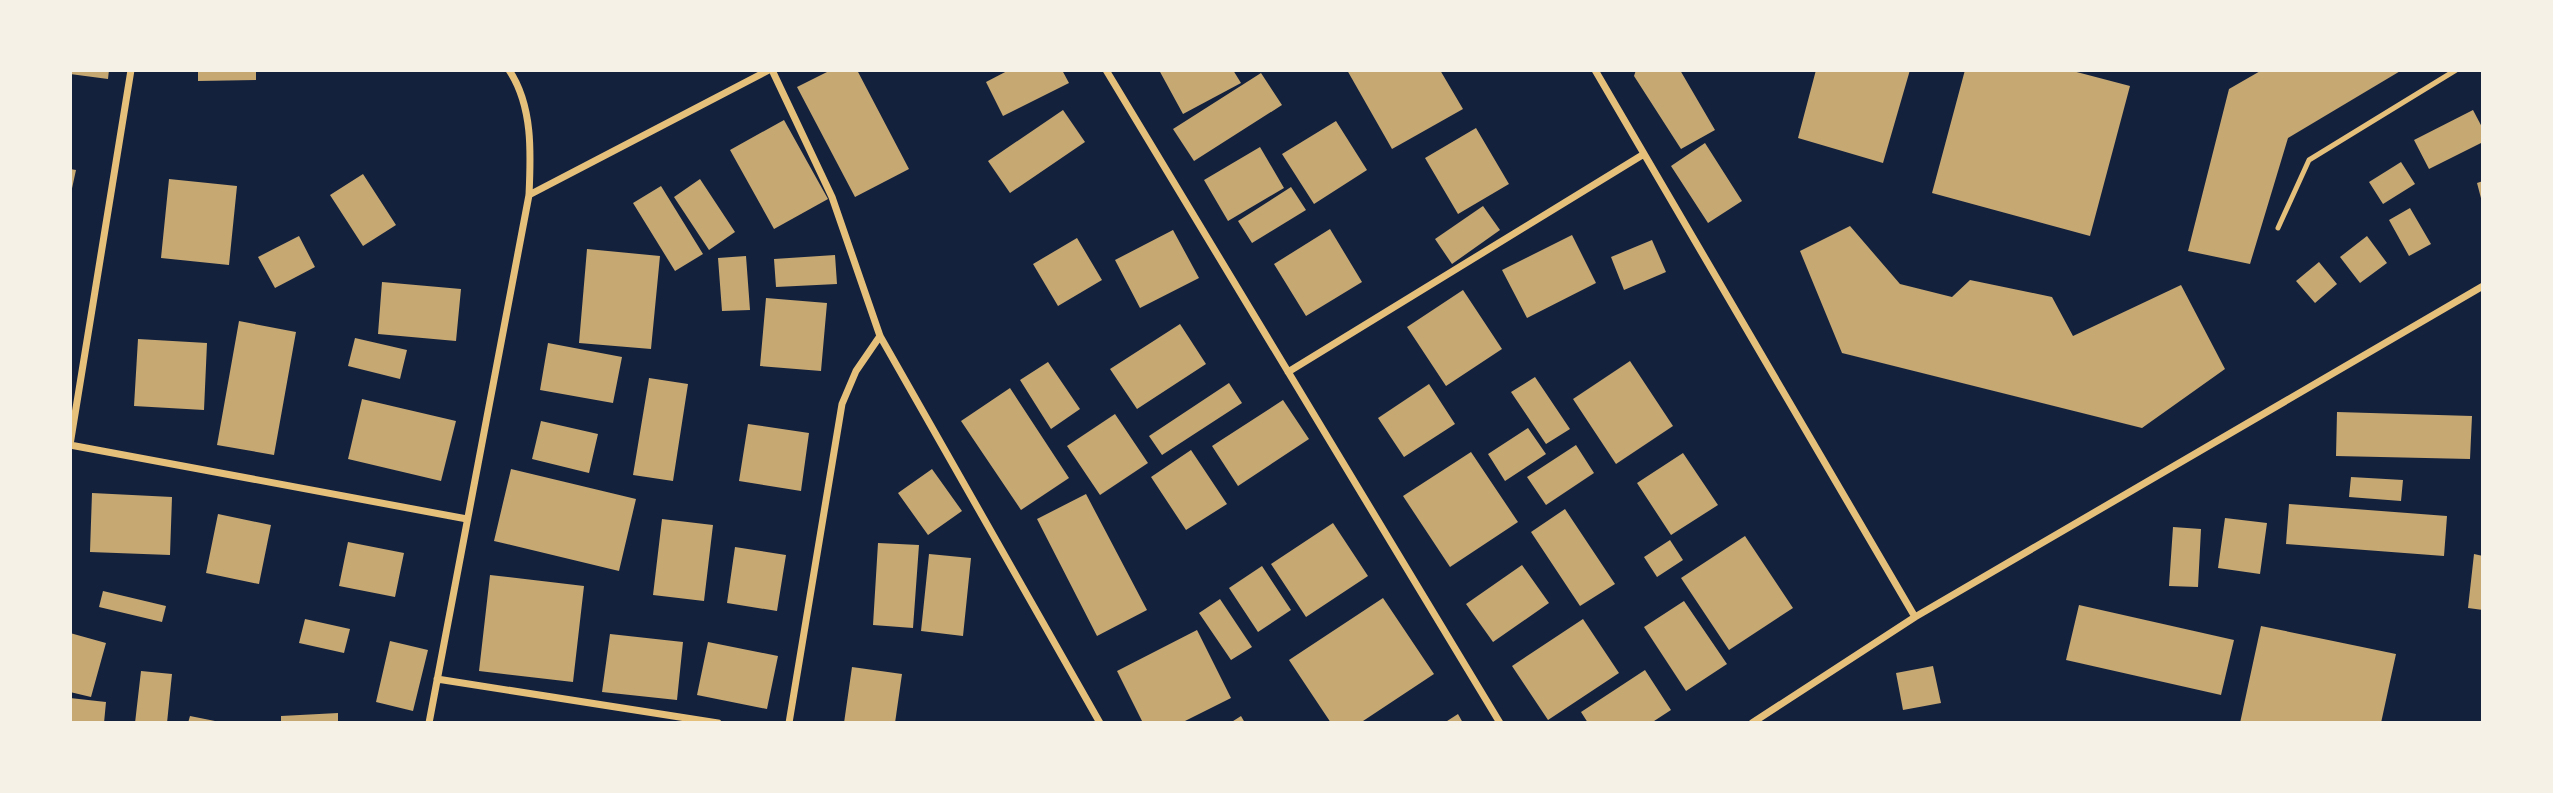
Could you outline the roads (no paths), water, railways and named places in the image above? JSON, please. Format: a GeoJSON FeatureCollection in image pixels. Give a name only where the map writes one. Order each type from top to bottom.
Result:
{"type":"FeatureCollection","features":[{"type":"Feature","properties":{"kind":"street"},"geometry":{"type":"LineString","coordinates":[[131,70],[70,445],[467,519]]}},
{"type":"Feature","properties":{"kind":"street"},"geometry":{"type":"LineString","coordinates":[[429,723],[529,195],[531,149],[522,89],[509,70]]}},
{"type":"Feature","properties":{"kind":"street"},"geometry":{"type":"LineString","coordinates":[[529,195],[770,70],[832,197],[880,336],[1100,723]]}},
{"type":"Feature","properties":{"kind":"street"},"geometry":{"type":"LineString","coordinates":[[1107,70],[1500,723]]}},
{"type":"Feature","properties":{"kind":"street"},"geometry":{"type":"LineString","coordinates":[[1595,70],[1915,617]]}},
{"type":"Feature","properties":{"kind":"street"},"geometry":{"type":"LineString","coordinates":[[1288,372],[1644,154]]}},
{"type":"Feature","properties":{"kind":"street"},"geometry":{"type":"LineString","coordinates":[[1752,723],[1915,617],[2483,286]]}},
{"type":"Feature","properties":{"kind":"street"},"geometry":{"type":"LineString","coordinates":[[789,723],[842,404],[856,371],[880,336]]}},
{"type":"Feature","properties":{"kind":"street"},"geometry":{"type":"LineString","coordinates":[[437,679],[718,723]]}},
{"type":"Feature","properties":{"kind":"lane"},"geometry":{"type":"LineString","coordinates":[[2277,228],[2309,160],[2456,70]]}}]}
